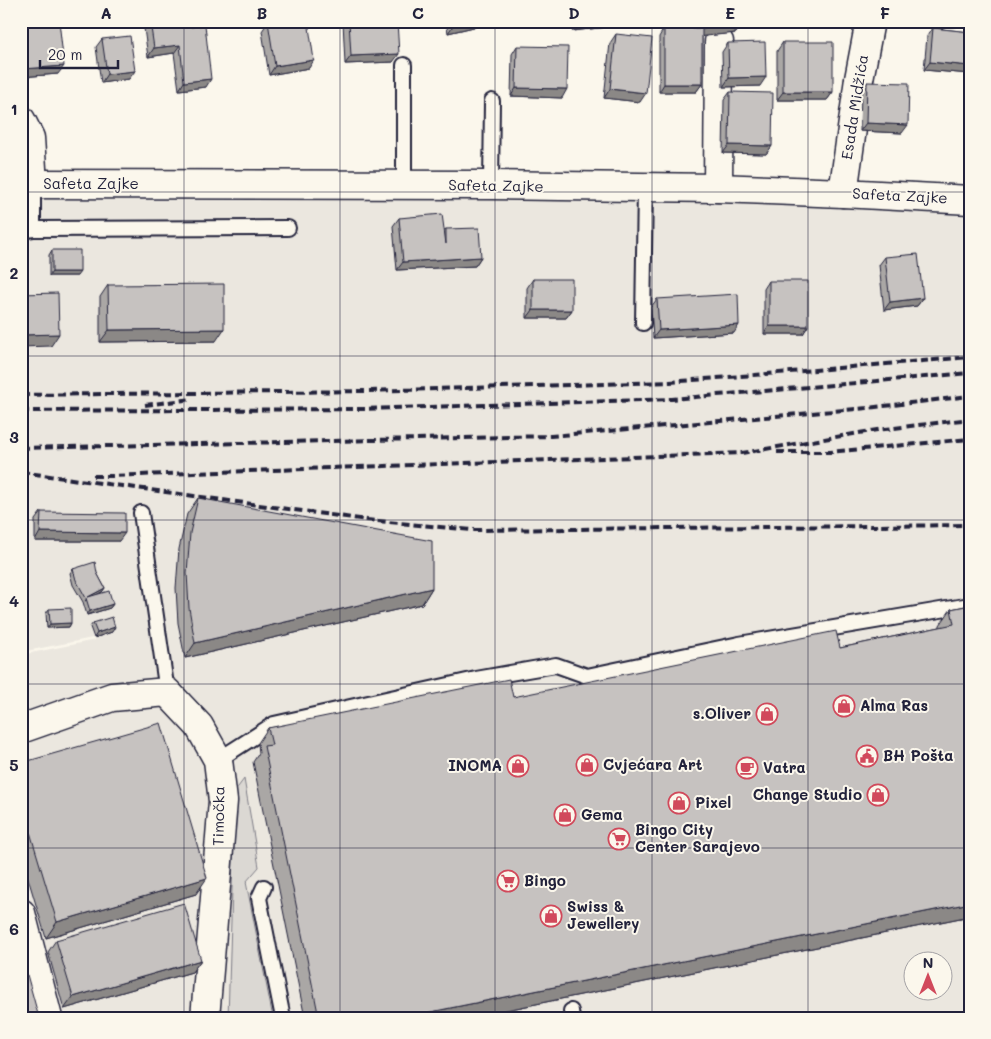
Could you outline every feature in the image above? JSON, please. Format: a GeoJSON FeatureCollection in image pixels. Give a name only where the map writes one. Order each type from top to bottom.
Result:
{"type":"FeatureCollection","features":[{"type":"Feature","properties":{"kind":"street","name":"Esada Midžića"},"geometry":{"type":"LineString","coordinates":[[843,193],[859,79],[870,21]]}},
{"type":"Feature","properties":{"kind":"street"},"geometry":{"type":"LineString","coordinates":[[718,42],[718,188]]}},
{"type":"Feature","properties":{"kind":"street"},"geometry":{"type":"LineString","coordinates":[[21,120],[30,138],[27,184]]}},
{"type":"Feature","properties":{"kind":"street","name":"Safeta Zajke"},"geometry":{"type":"LineString","coordinates":[[27,184],[492,185],[718,188],[970,200]]}},
{"type":"Feature","properties":{"kind":"street"},"geometry":{"type":"LineString","coordinates":[[21,728],[112,698],[167,692]]}},
{"type":"Feature","properties":{"kind":"street","name":"Timočka"},"geometry":{"type":"LineString","coordinates":[[167,692],[199,726],[218,760],[223,801],[205,1018]]}},
{"type":"Feature","properties":{"kind":"street"},"geometry":{"type":"LineString","coordinates":[[21,913],[48,1018]]}},
{"type":"Feature","properties":{"kind":"lane"},"geometry":{"type":"LineString","coordinates":[[404,65],[404,185]]}},
{"type":"Feature","properties":{"kind":"lane"},"geometry":{"type":"LineString","coordinates":[[492,101],[492,185]]}},
{"type":"Feature","properties":{"kind":"lane"},"geometry":{"type":"LineString","coordinates":[[27,184],[27,230],[288,228]]}},
{"type":"Feature","properties":{"kind":"lane"},"geometry":{"type":"LineString","coordinates":[[643,323],[645,188]]}},
{"type":"Feature","properties":{"kind":"lane"},"geometry":{"type":"LineString","coordinates":[[141,513],[167,692]]}},
{"type":"Feature","properties":{"kind":"lane"},"geometry":{"type":"LineString","coordinates":[[218,760],[274,724],[476,679],[556,665],[587,676],[739,644],[970,605]]}},
{"type":"Feature","properties":{"kind":"lane"},"geometry":{"type":"LineString","coordinates":[[264,887],[259,898],[283,1018]]}},
{"type":"Feature","properties":{"kind":"shaded area"},"geometry":{"type":"Polygon","coordinates":[[[21,184],[970,201],[970,1018],[21,1018],[21,655],[95,640],[93,638],[21,652],[21,184]]]}},
{"type":"Feature","properties":{"kind":"shaded area"},"geometry":{"type":"Polygon","coordinates":[[[244,779],[259,867],[246,882],[273,1018],[228,1018],[235,791],[244,779]]]}},
{"type":"Feature","properties":{"kind":"building"},"geometry":{"type":"Polygon","coordinates":[[[59,21],[64,66],[23,69],[21,23],[59,21]]]}},
{"type":"Feature","properties":{"kind":"building"},"geometry":{"type":"Polygon","coordinates":[[[150,21],[190,21],[191,27],[205,25],[211,79],[184,82],[180,45],[154,48],[150,21]]]}},
{"type":"Feature","properties":{"kind":"building"},"geometry":{"type":"Polygon","coordinates":[[[308,21],[314,60],[275,66],[268,22],[308,21]]]}},
{"type":"Feature","properties":{"kind":"building"},"geometry":{"type":"Polygon","coordinates":[[[349,21],[397,21],[399,54],[351,56],[349,21]]]}},
{"type":"Feature","properties":{"kind":"building"},"geometry":{"type":"Polygon","coordinates":[[[453,21],[469,21],[454,24],[453,21]]]}},
{"type":"Feature","properties":{"kind":"building"},"geometry":{"type":"Polygon","coordinates":[[[577,21],[593,21],[577,23],[577,21]]]}},
{"type":"Feature","properties":{"kind":"building"},"geometry":{"type":"Polygon","coordinates":[[[700,21],[741,21],[741,24],[702,28],[702,84],[664,84],[664,28],[701,28],[700,21]]]}},
{"type":"Feature","properties":{"kind":"building"},"geometry":{"type":"Polygon","coordinates":[[[933,28],[970,32],[970,66],[930,62],[933,28]]]}},
{"type":"Feature","properties":{"kind":"building"},"geometry":{"type":"Polygon","coordinates":[[[616,34],[652,38],[646,93],[610,89],[616,34]]]}},
{"type":"Feature","properties":{"kind":"building"},"geometry":{"type":"Polygon","coordinates":[[[130,36],[135,71],[107,74],[102,39],[130,36]]]}},
{"type":"Feature","properties":{"kind":"building"},"geometry":{"type":"Polygon","coordinates":[[[765,42],[766,77],[729,78],[728,43],[765,42]]]}},
{"type":"Feature","properties":{"kind":"building"},"geometry":{"type":"Polygon","coordinates":[[[783,42],[833,42],[833,92],[783,92],[783,42]]]}},
{"type":"Feature","properties":{"kind":"building"},"geometry":{"type":"Polygon","coordinates":[[[517,46],[568,47],[567,89],[516,88],[517,46]]]}},
{"type":"Feature","properties":{"kind":"building"},"geometry":{"type":"Polygon","coordinates":[[[867,82],[909,83],[908,125],[866,123],[867,82]]]}},
{"type":"Feature","properties":{"kind":"building"},"geometry":{"type":"Polygon","coordinates":[[[730,92],[773,93],[772,146],[729,145],[730,92]]]}},
{"type":"Feature","properties":{"kind":"building"},"geometry":{"type":"Polygon","coordinates":[[[442,214],[446,244],[446,229],[479,228],[481,257],[403,262],[399,218],[442,214]]]}},
{"type":"Feature","properties":{"kind":"building"},"geometry":{"type":"Polygon","coordinates":[[[52,250],[80,250],[80,272],[52,272],[52,250]]]}},
{"type":"Feature","properties":{"kind":"building"},"geometry":{"type":"Polygon","coordinates":[[[918,254],[923,298],[890,302],[885,257],[918,254]]]}},
{"type":"Feature","properties":{"kind":"building"},"geometry":{"type":"Polygon","coordinates":[[[533,279],[572,279],[572,310],[533,310],[533,279]]]}},
{"type":"Feature","properties":{"kind":"building"},"geometry":{"type":"Polygon","coordinates":[[[769,281],[808,281],[808,326],[769,326],[769,281]]]}},
{"type":"Feature","properties":{"kind":"building"},"geometry":{"type":"Polygon","coordinates":[[[224,284],[224,329],[109,330],[108,285],[224,284]]]}},
{"type":"Feature","properties":{"kind":"building"},"geometry":{"type":"Polygon","coordinates":[[[58,293],[59,334],[21,335],[21,294],[58,293]]]}},
{"type":"Feature","properties":{"kind":"building"},"geometry":{"type":"Polygon","coordinates":[[[738,294],[739,325],[659,330],[657,299],[738,294]]]}},
{"type":"Feature","properties":{"kind":"building"},"geometry":{"type":"Polygon","coordinates":[[[198,498],[432,541],[432,588],[195,643],[189,608],[187,573],[190,533],[198,498]]]}},
{"type":"Feature","properties":{"kind":"building"},"geometry":{"type":"Polygon","coordinates":[[[41,512],[125,513],[125,533],[40,532],[41,512]]]}},
{"type":"Feature","properties":{"kind":"building"},"geometry":{"type":"Polygon","coordinates":[[[95,562],[97,573],[105,588],[88,597],[109,591],[113,604],[90,611],[73,569],[95,562]]]}},
{"type":"Feature","properties":{"kind":"building","name":"Bingo City Center Sarajevo"},"geometry":{"type":"Polygon","coordinates":[[[970,605],[970,903],[401,1018],[319,1018],[264,746],[272,745],[268,728],[509,679],[513,697],[836,631],[840,648],[954,624],[951,609],[970,605]]]}},
{"type":"Feature","properties":{"kind":"building"},"geometry":{"type":"Polygon","coordinates":[[[71,608],[71,623],[50,624],[49,609],[71,608]]]}},
{"type":"Feature","properties":{"kind":"building"},"geometry":{"type":"Polygon","coordinates":[[[112,617],[115,627],[97,633],[93,623],[112,617]]]}},
{"type":"Feature","properties":{"kind":"building"},"geometry":{"type":"Polygon","coordinates":[[[161,723],[207,878],[57,922],[21,802],[21,763],[161,723]]]}},
{"type":"Feature","properties":{"kind":"building"},"geometry":{"type":"Polygon","coordinates":[[[184,903],[201,960],[73,997],[56,940],[184,903]]]}},
{"type":"Feature","properties":{"kind":"building"},"geometry":{"type":"Polygon","coordinates":[[[21,953],[39,1018],[21,1018],[21,953]]]}},
{"type":"Feature","properties":{"kind":"railway"},"geometry":{"type":"LineString","coordinates":[[21,395],[367,391],[670,382],[970,357]]}},
{"type":"Feature","properties":{"kind":"railway"},"geometry":{"type":"LineString","coordinates":[[21,411],[365,409],[672,399],[970,373]]}},
{"type":"Feature","properties":{"kind":"railway"},"geometry":{"type":"LineString","coordinates":[[21,448],[551,436],[867,408],[970,396]]}},
{"type":"Feature","properties":{"kind":"railway"},"geometry":{"type":"LineString","coordinates":[[145,405],[192,399]]}},
{"type":"Feature","properties":{"kind":"railway"},"geometry":{"type":"LineString","coordinates":[[93,476],[742,453],[877,430],[970,419]]}},
{"type":"Feature","properties":{"kind":"railway"},"geometry":{"type":"LineString","coordinates":[[777,452],[830,452],[970,439]]}},
{"type":"Feature","properties":{"kind":"railway"},"geometry":{"type":"LineString","coordinates":[[21,472],[367,520],[473,530],[970,525]]}},
{"type":"Feature","properties":{"kind":"place","name":"Alma Ras"},"geometry":{"type":"Point","coordinates":[844,706]}},
{"type":"Feature","properties":{"kind":"place","name":"s.Oliver"},"geometry":{"type":"Point","coordinates":[767,714]}},
{"type":"Feature","properties":{"kind":"place","name":"BH Pošta"},"geometry":{"type":"Point","coordinates":[867,756]}},
{"type":"Feature","properties":{"kind":"place","name":"Cvjećara Art"},"geometry":{"type":"Point","coordinates":[587,765]}},
{"type":"Feature","properties":{"kind":"place","name":"INOMA"},"geometry":{"type":"Point","coordinates":[518,766]}},
{"type":"Feature","properties":{"kind":"place","name":"Vatra"},"geometry":{"type":"Point","coordinates":[747,768]}},
{"type":"Feature","properties":{"kind":"place","name":"Change Studio"},"geometry":{"type":"Point","coordinates":[878,795]}},
{"type":"Feature","properties":{"kind":"place","name":"Pixel"},"geometry":{"type":"Point","coordinates":[679,803]}},
{"type":"Feature","properties":{"kind":"place","name":"Gema"},"geometry":{"type":"Point","coordinates":[565,815]}},
{"type":"Feature","properties":{"kind":"place","name":"Bingo City Center Sarajevo"},"geometry":{"type":"Point","coordinates":[619,839]}},
{"type":"Feature","properties":{"kind":"place","name":"Bingo"},"geometry":{"type":"Point","coordinates":[508,881]}},
{"type":"Feature","properties":{"kind":"place","name":"Swiss & Jewellery"},"geometry":{"type":"Point","coordinates":[551,916]}}]}
